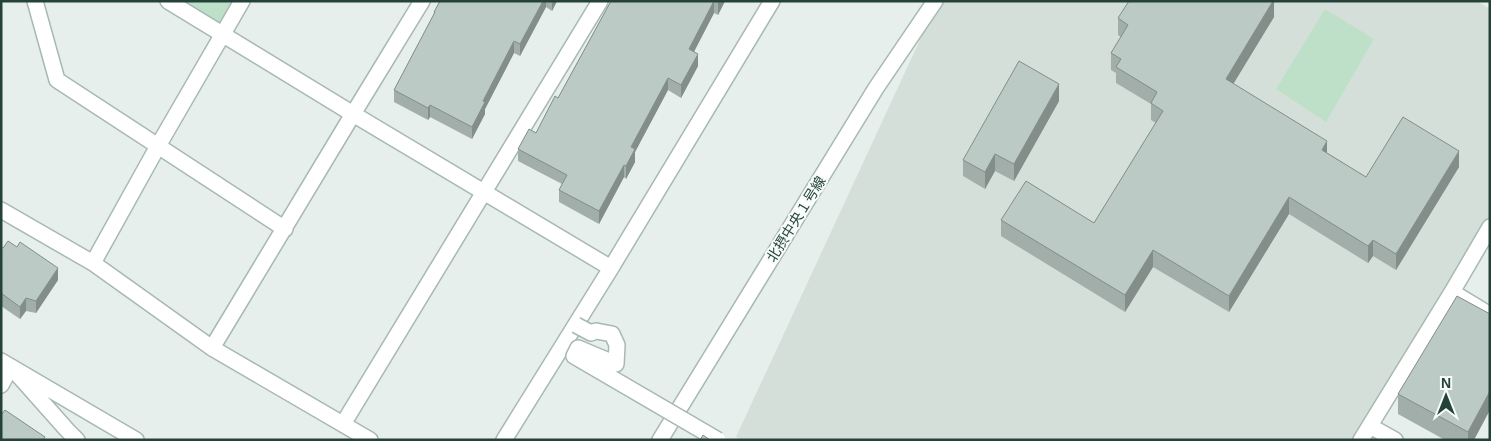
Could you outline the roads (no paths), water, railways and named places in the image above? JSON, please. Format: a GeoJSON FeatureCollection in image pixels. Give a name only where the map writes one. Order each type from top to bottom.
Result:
{"type":"FeatureCollection","features":[{"type":"Feature","properties":{"kind":"street"},"geometry":{"type":"LineString","coordinates":[[35,1],[57,80],[285,228]]}},
{"type":"Feature","properties":{"kind":"street"},"geometry":{"type":"LineString","coordinates":[[168,1],[352,114],[611,268]]}},
{"type":"Feature","properties":{"kind":"street"},"geometry":{"type":"LineString","coordinates":[[93,263],[242,1]]}},
{"type":"Feature","properties":{"kind":"street"},"geometry":{"type":"LineString","coordinates":[[212,348],[422,1]]}},
{"type":"Feature","properties":{"kind":"street"},"geometry":{"type":"LineString","coordinates":[[343,424],[600,1]]}},
{"type":"Feature","properties":{"kind":"street"},"geometry":{"type":"LineString","coordinates":[[504,440],[611,268],[772,1]]}},
{"type":"Feature","properties":{"kind":"street","name":"北摂中央１号線"},"geometry":{"type":"LineString","coordinates":[[660,440],[876,88],[935,1]]}},
{"type":"Feature","properties":{"kind":"street"},"geometry":{"type":"LineString","coordinates":[[1,210],[93,263],[212,348],[370,440]]}},
{"type":"Feature","properties":{"kind":"street"},"geometry":{"type":"LineString","coordinates":[[1361,440],[1490,227]]}},
{"type":"Feature","properties":{"kind":"street"},"geometry":{"type":"LineString","coordinates":[[1452,292],[1490,315]]}},
{"type":"Feature","properties":{"kind":"street"},"geometry":{"type":"LineString","coordinates":[[576,325],[591,333],[596,331],[612,334],[616,345],[616,364],[578,348],[574,356],[718,440]]}},
{"type":"Feature","properties":{"kind":"street"},"geometry":{"type":"LineString","coordinates":[[1,385],[6,364]]}},
{"type":"Feature","properties":{"kind":"street"},"geometry":{"type":"LineString","coordinates":[[6,364],[77,440]]}},
{"type":"Feature","properties":{"kind":"street"},"geometry":{"type":"LineString","coordinates":[[6,364],[136,440]]}},
{"type":"Feature","properties":{"kind":"street"},"geometry":{"type":"LineString","coordinates":[[1370,426],[1395,440]]}}]}
